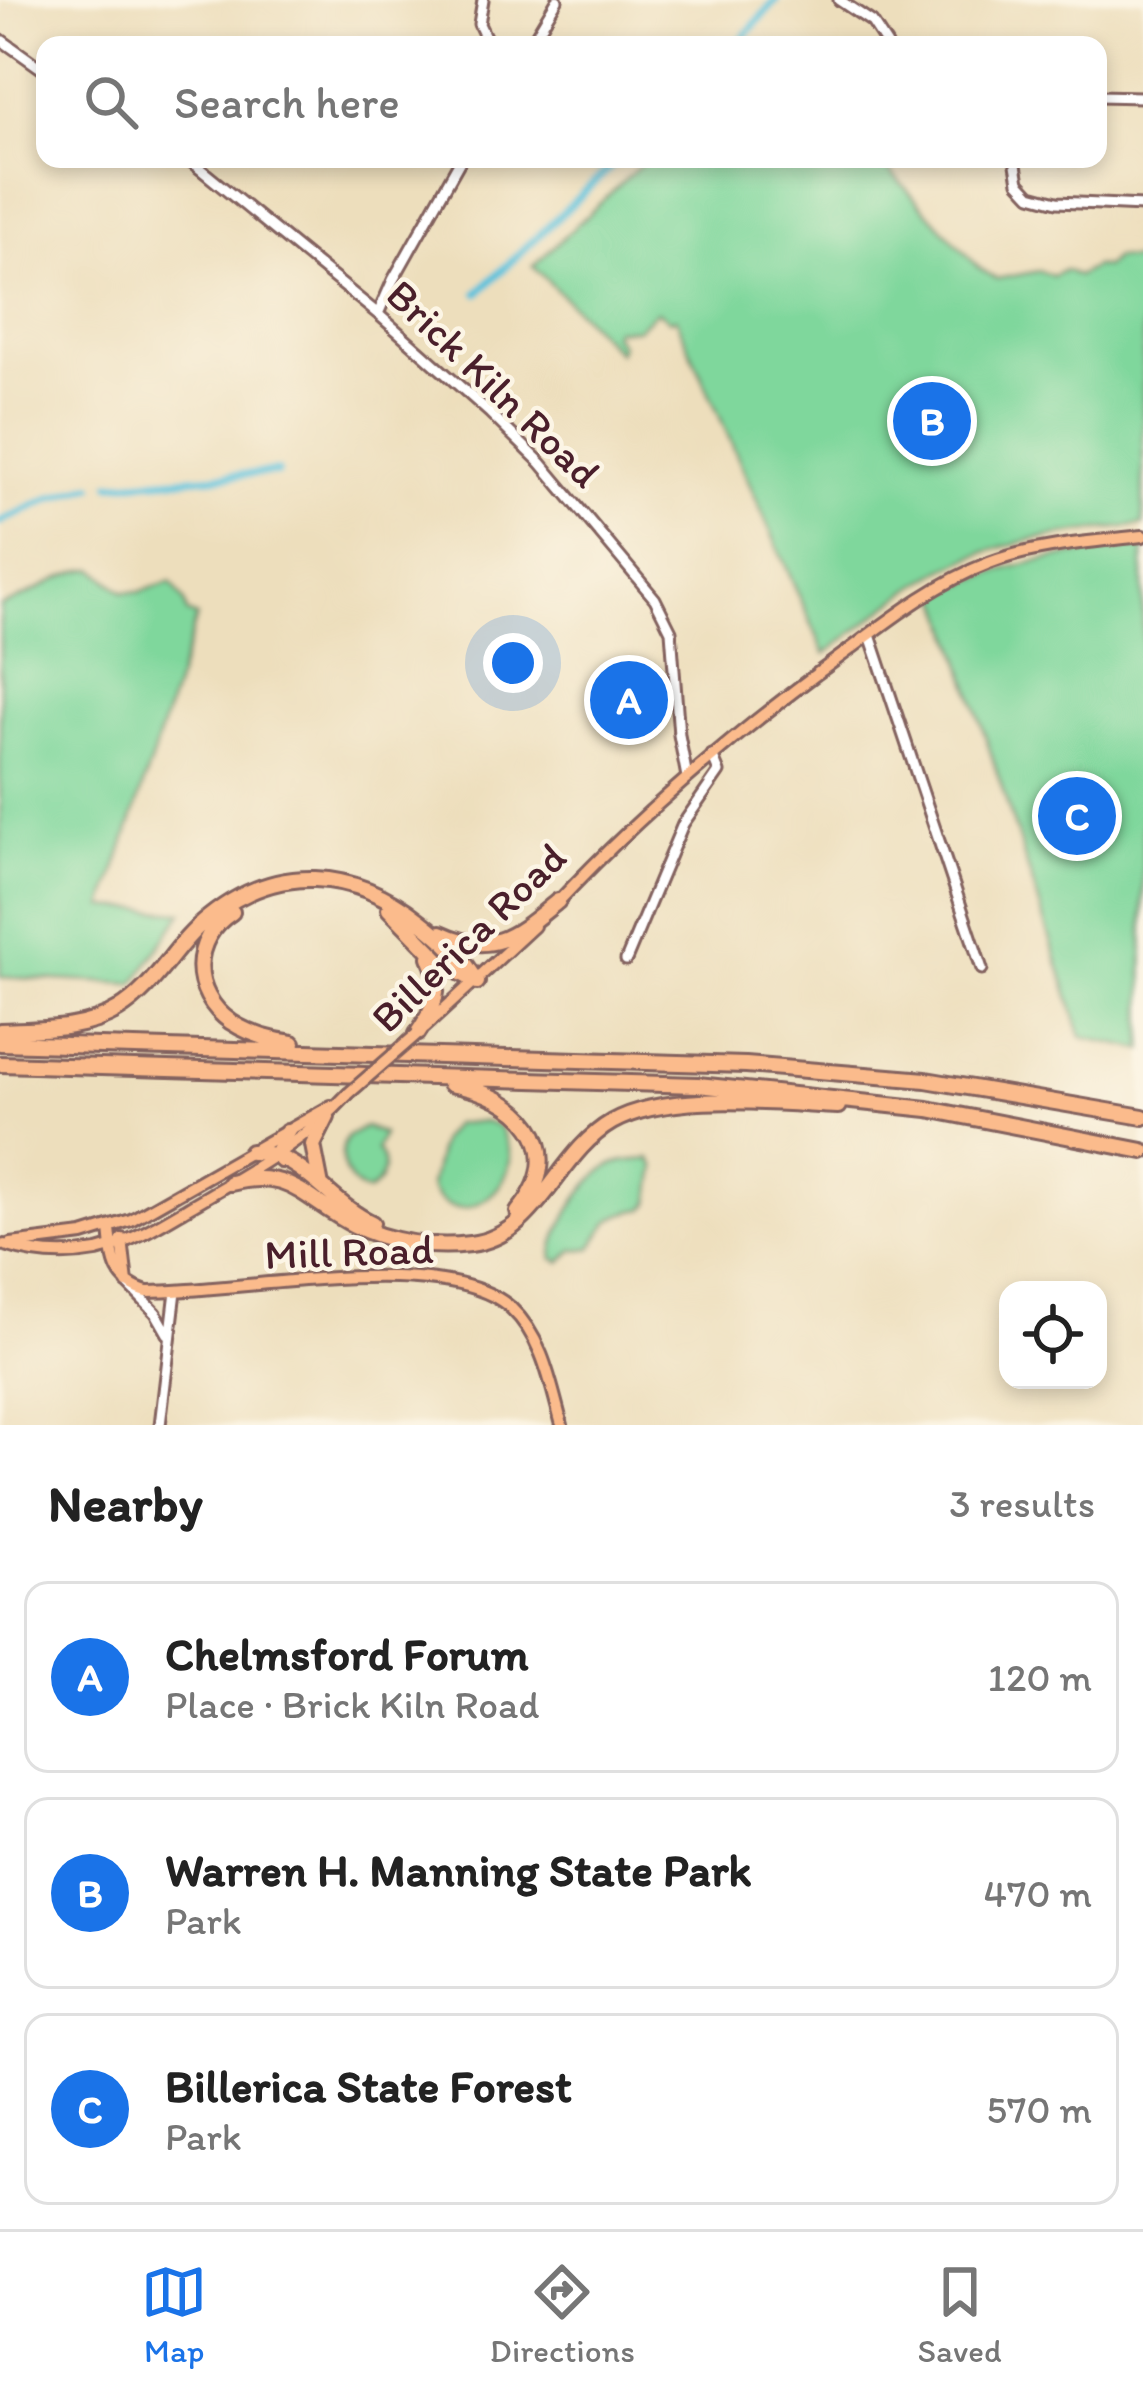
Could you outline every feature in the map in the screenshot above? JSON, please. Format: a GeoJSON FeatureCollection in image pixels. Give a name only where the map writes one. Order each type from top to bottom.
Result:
{"type":"FeatureCollection","features":[{"type":"Feature","properties":{"kind":"highway"},"geometry":{"type":"LineString","coordinates":[[0,1031],[81,1024],[114,1012],[143,991],[209,916],[286,882],[327,878],[364,886],[426,926],[454,950],[477,982]]}},
{"type":"Feature","properties":{"kind":"highway"},"geometry":{"type":"LineString","coordinates":[[345,1052],[273,1040],[226,1019],[202,986],[200,955],[212,929],[225,917],[268,896],[303,888],[333,888],[381,904],[446,965],[477,982]]}},
{"type":"Feature","properties":{"kind":"highway"},"geometry":{"type":"LineString","coordinates":[[426,926],[462,942],[489,944],[513,936],[558,901]]}},
{"type":"Feature","properties":{"kind":"highway"},"geometry":{"type":"LineString","coordinates":[[417,1034],[432,1010],[438,988],[425,946]]}},
{"type":"Feature","properties":{"kind":"highway"},"geometry":{"type":"LineString","coordinates":[[0,1043],[746,1064],[961,1084],[1143,1117]]}},
{"type":"Feature","properties":{"kind":"highway"},"geometry":{"type":"LineString","coordinates":[[0,1064],[680,1084],[903,1106],[1143,1151]]}},
{"type":"Feature","properties":{"kind":"highway"},"geometry":{"type":"LineString","coordinates":[[251,1153],[278,1155],[327,1195],[382,1226],[448,1237],[496,1228],[516,1215],[540,1168],[539,1147],[520,1113],[472,1087],[392,1075]]}},
{"type":"Feature","properties":{"kind":"highway"},"geometry":{"type":"LineString","coordinates":[[230,1183],[268,1177],[289,1183],[355,1226],[389,1238],[475,1244],[517,1225],[588,1139],[642,1109],[676,1103],[903,1106]]}},
{"type":"Feature","properties":{"kind":"highway"},"geometry":{"type":"LineString","coordinates":[[327,1117],[313,1145],[317,1175],[327,1195]]}},
{"type":"Feature","properties":{"kind":"highway"},"geometry":{"type":"LineString","coordinates":[[278,1155],[287,1132]]}},
{"type":"Feature","properties":{"kind":"highway"},"geometry":{"type":"LineString","coordinates":[[278,1155],[310,1196]]}},
{"type":"Feature","properties":{"kind":"main road","name":"Billerica Road"},"geometry":{"type":"LineString","coordinates":[[2,1244],[51,1255],[117,1245],[278,1155],[477,982],[630,826],[758,717],[927,593],[992,562],[1042,549],[1143,536]]}},
{"type":"Feature","properties":{"kind":"main road","name":"Billerica Road"},"geometry":{"type":"LineString","coordinates":[[2,1244],[58,1239],[115,1226],[349,1094]]}},
{"type":"Feature","properties":{"kind":"main road"},"geometry":{"type":"LineString","coordinates":[[115,1226],[117,1273],[128,1283]]}},
{"type":"Feature","properties":{"kind":"main road","name":"Mill Road"},"geometry":{"type":"LineString","coordinates":[[128,1283],[148,1292],[348,1279],[439,1279],[469,1284],[502,1301],[527,1328],[544,1362],[562,1425]]}},
{"type":"Feature","properties":{"kind":"street"},"geometry":{"type":"LineString","coordinates":[[483,0],[479,25],[484,36]]}},
{"type":"Feature","properties":{"kind":"street"},"geometry":{"type":"LineString","coordinates":[[535,36],[557,0]]}},
{"type":"Feature","properties":{"kind":"street"},"geometry":{"type":"LineString","coordinates":[[839,0],[872,22],[881,36]]}},
{"type":"Feature","properties":{"kind":"street"},"geometry":{"type":"LineString","coordinates":[[0,39],[36,65]]}},
{"type":"Feature","properties":{"kind":"street"},"geometry":{"type":"LineString","coordinates":[[1107,96],[1143,97]]}},
{"type":"Feature","properties":{"kind":"street","name":"Brick Kiln Road"},"geometry":{"type":"LineString","coordinates":[[199,168],[378,314],[541,463],[655,599],[671,631],[687,777]]}},
{"type":"Feature","properties":{"kind":"street"},"geometry":{"type":"LineString","coordinates":[[378,314],[456,168]]}},
{"type":"Feature","properties":{"kind":"street"},"geometry":{"type":"LineString","coordinates":[[1017,168],[1019,182],[1040,199],[1143,206]]}},
{"type":"Feature","properties":{"kind":"street"},"geometry":{"type":"LineString","coordinates":[[870,634],[982,969]]}},
{"type":"Feature","properties":{"kind":"street"},"geometry":{"type":"LineString","coordinates":[[626,959],[683,824],[719,772],[712,755]]}},
{"type":"Feature","properties":{"kind":"street"},"geometry":{"type":"LineString","coordinates":[[128,1283],[160,1319],[170,1343]]}},
{"type":"Feature","properties":{"kind":"street"},"geometry":{"type":"LineString","coordinates":[[160,1425],[176,1291]]}},
{"type":"Feature","properties":{"kind":"green space"},"geometry":{"type":"Polygon","coordinates":[[[637,168],[887,168],[979,268],[997,279],[1039,271],[1053,276],[1065,270],[1077,276],[1105,267],[1115,258],[1143,260],[1143,525],[1042,538],[969,558],[914,588],[825,654],[676,318],[670,320],[657,311],[637,329],[615,329],[613,334],[621,345],[618,352],[533,266],[637,168]]]}},
{"type":"Feature","properties":{"kind":"green space"},"geometry":{"type":"Polygon","coordinates":[[[1143,546],[1143,1050],[1082,1037],[940,595],[1014,567],[1143,546]]]}},
{"type":"Feature","properties":{"kind":"green space"},"geometry":{"type":"Polygon","coordinates":[[[95,569],[123,592],[171,582],[187,613],[197,617],[104,907],[183,912],[134,984],[0,977],[0,606],[70,574],[95,569]]]}},
{"type":"Feature","properties":{"kind":"green space"},"geometry":{"type":"Polygon","coordinates":[[[484,1121],[499,1127],[504,1137],[510,1155],[508,1170],[501,1184],[478,1204],[451,1207],[430,1186],[441,1139],[454,1124],[484,1121]]]}},
{"type":"Feature","properties":{"kind":"green space"},"geometry":{"type":"Polygon","coordinates":[[[365,1127],[383,1134],[376,1150],[383,1160],[382,1172],[368,1192],[348,1177],[343,1162],[347,1137],[365,1127]]]}},
{"type":"Feature","properties":{"kind":"green space"},"geometry":{"type":"Polygon","coordinates":[[[650,1159],[656,1167],[645,1209],[612,1219],[592,1248],[574,1250],[561,1262],[553,1258],[564,1221],[591,1182],[614,1164],[650,1159]]]}},
{"type":"Feature","properties":{"kind":"waterway"},"geometry":{"type":"LineString","coordinates":[[745,36],[776,0]]}},
{"type":"Feature","properties":{"kind":"waterway"},"geometry":{"type":"LineString","coordinates":[[478,293],[610,168]]}},
{"type":"Feature","properties":{"kind":"waterway"},"geometry":{"type":"LineString","coordinates":[[111,484],[278,472]]}},
{"type":"Feature","properties":{"kind":"waterway"},"geometry":{"type":"LineString","coordinates":[[0,522],[92,486]]}},
{"type":"Feature","properties":{"kind":"place","name":"Warren H. Manning State Park"},"geometry":{"type":"Point","coordinates":[932,421]}},
{"type":"Feature","properties":{"kind":"place","name":"Chelmsford Forum"},"geometry":{"type":"Point","coordinates":[629,700]}},
{"type":"Feature","properties":{"kind":"place","name":"Billerica State Forest"},"geometry":{"type":"Point","coordinates":[1077,816]}}]}
